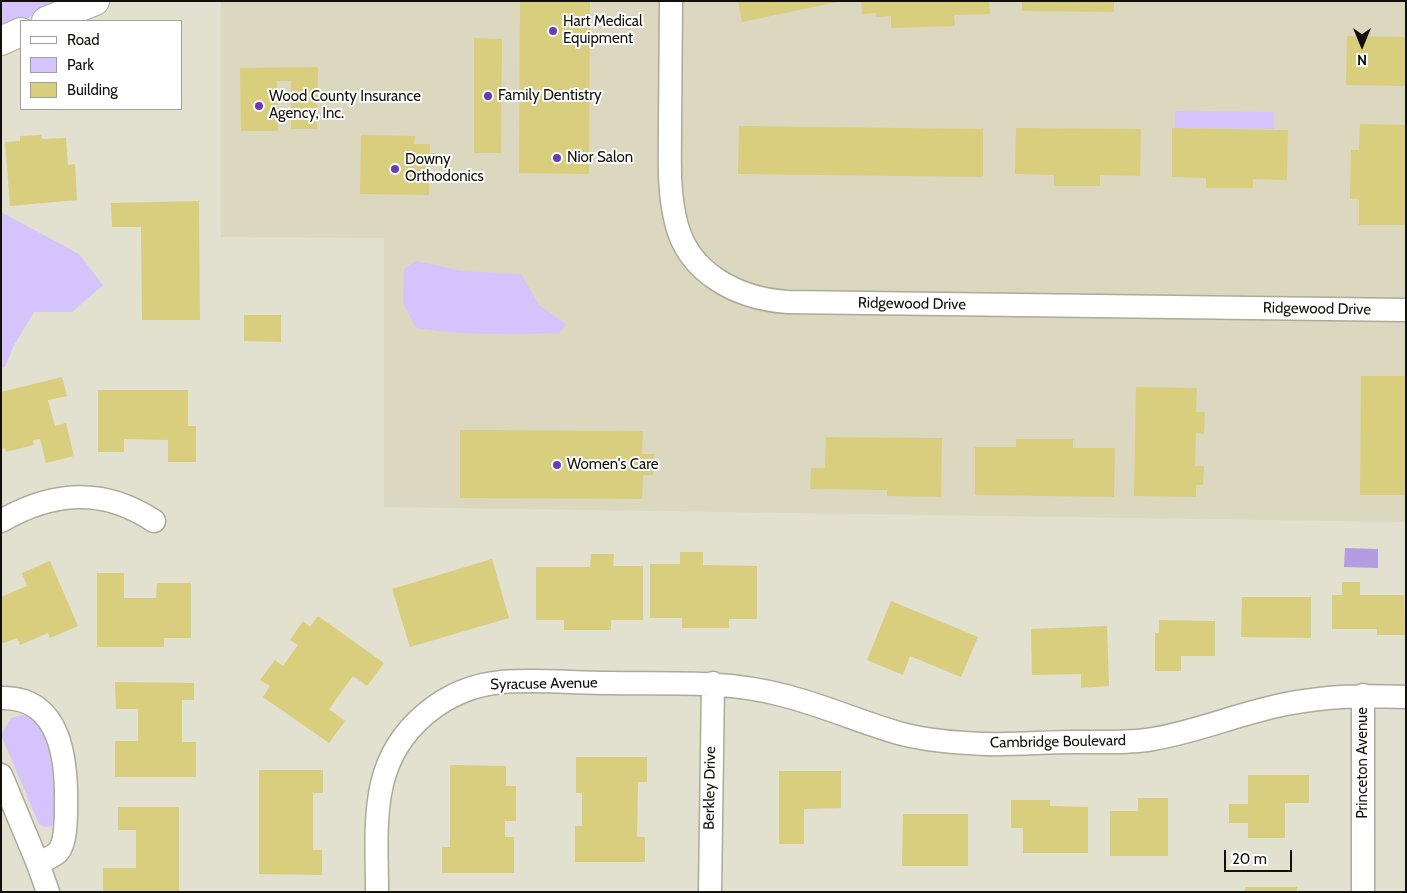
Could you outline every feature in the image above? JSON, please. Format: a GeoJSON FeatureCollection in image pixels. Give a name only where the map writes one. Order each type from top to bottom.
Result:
{"type":"FeatureCollection","features":[{"type":"Feature","properties":{"kind":"main road"},"geometry":{"type":"LineString","coordinates":[[48,20],[95,1]]}},
{"type":"Feature","properties":{"kind":"main road"},"geometry":{"type":"LineString","coordinates":[[1,41],[20,32]]}},
{"type":"Feature","properties":{"kind":"street","name":"Ridgewood Drive"},"geometry":{"type":"LineString","coordinates":[[671,1],[670,174],[676,224],[690,253],[700,265],[726,286],[740,293],[756,298],[788,302],[1406,310]]}},
{"type":"Feature","properties":{"kind":"street"},"geometry":{"type":"LineString","coordinates":[[1,521],[22,509],[38,503],[72,497],[123,504],[138,510],[154,520]]}},
{"type":"Feature","properties":{"kind":"street","name":"Syracuse Avenue"},"geometry":{"type":"LineString","coordinates":[[377,892],[377,826],[382,782],[396,748],[413,726],[433,708],[465,690],[500,682],[712,683]]}},
{"type":"Feature","properties":{"kind":"street","name":"Cambridge Boulevard"},"geometry":{"type":"LineString","coordinates":[[712,683],[786,695],[901,734],[935,740],[986,744],[1115,743],[1149,740],[1284,704],[1335,696],[1406,697]]}},
{"type":"Feature","properties":{"kind":"street","name":"Berkley Drive"},"geometry":{"type":"LineString","coordinates":[[710,892],[712,683]]}},
{"type":"Feature","properties":{"kind":"street","name":"Princeton Avenue"},"geometry":{"type":"LineString","coordinates":[[1363,892],[1364,695]]}},
{"type":"Feature","properties":{"kind":"street"},"geometry":{"type":"LineString","coordinates":[[1,698],[10,697],[27,702],[41,710],[59,737],[63,754],[67,789],[66,824],[63,840],[59,851],[38,864]]}},
{"type":"Feature","properties":{"kind":"street"},"geometry":{"type":"LineString","coordinates":[[1,775],[48,892]]}},
{"type":"Feature","properties":{"kind":"shaded area"},"geometry":{"type":"Polygon","coordinates":[[[221,1],[1406,1],[1406,522],[384,507],[384,238],[221,237],[221,1]]]}},
{"type":"Feature","properties":{"kind":"shaded area"},"geometry":{"type":"Polygon","coordinates":[[[1345,548],[1378,549],[1378,568],[1344,567],[1345,548]]]}},
{"type":"Feature","properties":{"kind":"green space"},"geometry":{"type":"Polygon","coordinates":[[[1,1],[65,1],[20,20],[1,30],[1,1]]]}},
{"type":"Feature","properties":{"kind":"green space"},"geometry":{"type":"Polygon","coordinates":[[[1175,111],[1274,112],[1274,129],[1175,128],[1175,111]]]}},
{"type":"Feature","properties":{"kind":"green space"},"geometry":{"type":"Polygon","coordinates":[[[1,212],[79,254],[103,285],[72,312],[34,312],[14,345],[5,367],[1,368],[1,212]]]}},
{"type":"Feature","properties":{"kind":"green space"},"geometry":{"type":"Polygon","coordinates":[[[416,261],[462,271],[521,274],[539,305],[566,324],[559,333],[541,334],[469,333],[416,328],[403,303],[404,269],[416,261]]]}},
{"type":"Feature","properties":{"kind":"green space"},"geometry":{"type":"Polygon","coordinates":[[[24,715],[37,719],[48,732],[57,819],[52,826],[45,827],[39,824],[1,735],[11,718],[24,715]]]}},
{"type":"Feature","properties":{"kind":"building"},"geometry":{"type":"Polygon","coordinates":[[[520,1],[590,1],[589,174],[519,173],[520,1]]]}},
{"type":"Feature","properties":{"kind":"building"},"geometry":{"type":"Polygon","coordinates":[[[738,1],[838,1],[838,2],[742,22],[738,1]]]}},
{"type":"Feature","properties":{"kind":"building"},"geometry":{"type":"Polygon","coordinates":[[[861,1],[989,1],[990,14],[954,15],[955,26],[891,28],[891,16],[876,17],[876,13],[862,14],[861,1]]]}},
{"type":"Feature","properties":{"kind":"building"},"geometry":{"type":"Polygon","coordinates":[[[1022,1],[1114,1],[1114,12],[1022,11],[1022,1]]]}},
{"type":"Feature","properties":{"kind":"building"},"geometry":{"type":"Polygon","coordinates":[[[1347,36],[1406,37],[1406,86],[1346,85],[1347,36]]]}},
{"type":"Feature","properties":{"kind":"building","name":"Family Dentistry"},"geometry":{"type":"Polygon","coordinates":[[[474,38],[502,39],[501,153],[474,153],[474,38]]]}},
{"type":"Feature","properties":{"kind":"building"},"geometry":{"type":"Polygon","coordinates":[[[318,67],[317,129],[291,129],[291,81],[277,81],[278,131],[241,131],[240,68],[318,67]]]}},
{"type":"Feature","properties":{"kind":"building"},"geometry":{"type":"Polygon","coordinates":[[[1360,124],[1406,125],[1406,225],[1359,225],[1359,199],[1350,199],[1351,150],[1359,150],[1360,124]]]}},
{"type":"Feature","properties":{"kind":"building"},"geometry":{"type":"Polygon","coordinates":[[[739,126],[983,129],[983,177],[738,174],[739,126]]]}},
{"type":"Feature","properties":{"kind":"building"},"geometry":{"type":"Polygon","coordinates":[[[1016,128],[1141,129],[1140,176],[1100,175],[1100,186],[1054,186],[1054,175],[1015,174],[1016,128]]]}},
{"type":"Feature","properties":{"kind":"building"},"geometry":{"type":"Polygon","coordinates":[[[1172,128],[1288,130],[1287,180],[1253,179],[1253,188],[1206,188],[1206,178],[1172,177],[1172,128]]]}},
{"type":"Feature","properties":{"kind":"building"},"geometry":{"type":"Polygon","coordinates":[[[41,135],[42,139],[66,138],[68,165],[75,164],[77,200],[10,206],[5,142],[20,141],[20,136],[41,135]]]}},
{"type":"Feature","properties":{"kind":"building","name":"Downy Orthodonics"},"geometry":{"type":"Polygon","coordinates":[[[361,135],[415,136],[414,144],[430,144],[429,195],[360,194],[361,135]]]}},
{"type":"Feature","properties":{"kind":"building"},"geometry":{"type":"Polygon","coordinates":[[[199,201],[200,320],[142,320],[141,227],[112,227],[111,203],[199,201]]]}},
{"type":"Feature","properties":{"kind":"building"},"geometry":{"type":"Polygon","coordinates":[[[244,315],[281,315],[281,342],[244,341],[244,315]]]}},
{"type":"Feature","properties":{"kind":"building"},"geometry":{"type":"Polygon","coordinates":[[[1361,376],[1406,376],[1406,495],[1360,495],[1361,376]]]}},
{"type":"Feature","properties":{"kind":"building"},"geometry":{"type":"Polygon","coordinates":[[[62,377],[67,396],[48,400],[55,426],[66,423],[74,456],[46,463],[40,439],[33,440],[34,445],[6,452],[5,448],[1,449],[1,392],[62,377]]]}},
{"type":"Feature","properties":{"kind":"building"},"geometry":{"type":"Polygon","coordinates":[[[1136,387],[1197,388],[1196,412],[1205,412],[1204,434],[1196,433],[1195,466],[1204,466],[1203,485],[1196,485],[1196,497],[1134,496],[1136,387]]]}},
{"type":"Feature","properties":{"kind":"building"},"geometry":{"type":"Polygon","coordinates":[[[98,390],[188,390],[188,426],[196,426],[196,462],[168,462],[168,440],[124,439],[124,452],[98,452],[98,390]]]}},
{"type":"Feature","properties":{"kind":"building","name":"Women's Care"},"geometry":{"type":"Polygon","coordinates":[[[460,430],[643,431],[642,454],[654,454],[653,475],[643,475],[642,499],[460,498],[460,430]]]}},
{"type":"Feature","properties":{"kind":"building"},"geometry":{"type":"Polygon","coordinates":[[[826,437],[942,438],[941,497],[887,496],[887,490],[810,489],[811,468],[825,468],[826,437]]]}},
{"type":"Feature","properties":{"kind":"building"},"geometry":{"type":"Polygon","coordinates":[[[1016,439],[1073,439],[1073,448],[1115,448],[1114,497],[975,495],[975,447],[1016,447],[1016,439]]]}},
{"type":"Feature","properties":{"kind":"building"},"geometry":{"type":"Polygon","coordinates":[[[680,552],[703,552],[703,565],[757,566],[757,619],[729,619],[729,628],[682,628],[682,618],[650,618],[650,564],[680,564],[680,552]]]}},
{"type":"Feature","properties":{"kind":"building"},"geometry":{"type":"Polygon","coordinates":[[[591,554],[614,554],[613,566],[643,566],[643,620],[611,620],[611,630],[564,630],[564,620],[536,620],[536,567],[590,567],[591,554]]]}},
{"type":"Feature","properties":{"kind":"building"},"geometry":{"type":"Polygon","coordinates":[[[492,559],[509,618],[410,647],[392,589],[492,559]]]}},
{"type":"Feature","properties":{"kind":"building"},"geometry":{"type":"Polygon","coordinates":[[[50,561],[78,626],[50,638],[48,633],[20,645],[17,638],[1,644],[1,597],[27,586],[22,573],[50,561]]]}},
{"type":"Feature","properties":{"kind":"building"},"geometry":{"type":"Polygon","coordinates":[[[97,573],[124,573],[124,598],[156,598],[157,583],[191,583],[191,638],[164,638],[164,647],[97,647],[97,573]]]}},
{"type":"Feature","properties":{"kind":"building"},"geometry":{"type":"Polygon","coordinates":[[[1342,582],[1360,582],[1360,595],[1404,595],[1405,635],[1377,635],[1377,629],[1332,629],[1332,595],[1342,595],[1342,582]]]}},
{"type":"Feature","properties":{"kind":"building"},"geometry":{"type":"Polygon","coordinates":[[[1242,597],[1311,597],[1311,638],[1241,637],[1242,597]]]}},
{"type":"Feature","properties":{"kind":"building"},"geometry":{"type":"Polygon","coordinates":[[[891,601],[978,637],[961,677],[910,656],[903,675],[867,660],[891,601]]]}},
{"type":"Feature","properties":{"kind":"building"},"geometry":{"type":"Polygon","coordinates":[[[318,616],[384,663],[367,686],[353,676],[329,709],[345,721],[329,743],[263,697],[270,686],[260,680],[275,660],[283,666],[298,645],[290,640],[303,621],[310,627],[318,616]]]}},
{"type":"Feature","properties":{"kind":"building"},"geometry":{"type":"Polygon","coordinates":[[[1159,620],[1215,621],[1215,656],[1181,656],[1181,671],[1155,671],[1155,633],[1159,633],[1159,620]]]}},
{"type":"Feature","properties":{"kind":"building"},"geometry":{"type":"Polygon","coordinates":[[[1107,626],[1109,686],[1081,688],[1081,674],[1032,675],[1031,629],[1107,626]]]}},
{"type":"Feature","properties":{"kind":"building"},"geometry":{"type":"Polygon","coordinates":[[[115,682],[194,683],[194,700],[182,700],[182,742],[196,742],[196,777],[115,777],[115,741],[138,741],[138,709],[116,709],[115,682]]]}},
{"type":"Feature","properties":{"kind":"building"},"geometry":{"type":"Polygon","coordinates":[[[576,757],[647,757],[647,782],[638,782],[637,837],[645,837],[645,862],[575,862],[575,826],[582,826],[582,793],[576,793],[576,757]]]}},
{"type":"Feature","properties":{"kind":"building"},"geometry":{"type":"Polygon","coordinates":[[[450,765],[506,766],[506,786],[516,786],[516,821],[505,821],[505,837],[514,837],[514,873],[442,873],[442,847],[450,847],[450,765]]]}},
{"type":"Feature","properties":{"kind":"building"},"geometry":{"type":"Polygon","coordinates":[[[259,770],[323,770],[323,793],[313,793],[313,850],[322,850],[322,875],[259,874],[259,770]]]}},
{"type":"Feature","properties":{"kind":"building"},"geometry":{"type":"Polygon","coordinates":[[[779,771],[841,771],[841,808],[804,809],[804,844],[779,844],[779,771]]]}},
{"type":"Feature","properties":{"kind":"building"},"geometry":{"type":"Polygon","coordinates":[[[1248,775],[1309,775],[1309,803],[1285,803],[1285,838],[1248,838],[1248,823],[1229,823],[1229,804],[1248,804],[1248,775]]]}},
{"type":"Feature","properties":{"kind":"building"},"geometry":{"type":"Polygon","coordinates":[[[1138,798],[1168,798],[1168,856],[1110,856],[1110,811],[1138,811],[1138,798]]]}},
{"type":"Feature","properties":{"kind":"building"},"geometry":{"type":"Polygon","coordinates":[[[1011,800],[1050,800],[1050,806],[1088,807],[1088,853],[1023,853],[1023,828],[1011,828],[1011,800]]]}},
{"type":"Feature","properties":{"kind":"building"},"geometry":{"type":"Polygon","coordinates":[[[118,807],[179,807],[179,892],[103,892],[103,868],[136,868],[136,830],[118,830],[118,807]]]}},
{"type":"Feature","properties":{"kind":"building"},"geometry":{"type":"Polygon","coordinates":[[[903,814],[968,814],[968,866],[902,866],[903,814]]]}},
{"type":"Feature","properties":{"kind":"building"},"geometry":{"type":"Polygon","coordinates":[[[1245,887],[1297,887],[1297,892],[1245,892],[1245,887]]]}},
{"type":"Feature","properties":{"kind":"place","name":"Hart Medical Equipment"},"geometry":{"type":"Point","coordinates":[553,31]}},
{"type":"Feature","properties":{"kind":"place","name":"Family Dentistry"},"geometry":{"type":"Point","coordinates":[488,96]}},
{"type":"Feature","properties":{"kind":"place","name":"Wood County Insurance Agency, Inc."},"geometry":{"type":"Point","coordinates":[259,106]}},
{"type":"Feature","properties":{"kind":"place","name":"Nior Salon"},"geometry":{"type":"Point","coordinates":[557,158]}},
{"type":"Feature","properties":{"kind":"place","name":"Downy Orthodonics"},"geometry":{"type":"Point","coordinates":[395,169]}},
{"type":"Feature","properties":{"kind":"place","name":"Women's Care"},"geometry":{"type":"Point","coordinates":[557,465]}}]}
